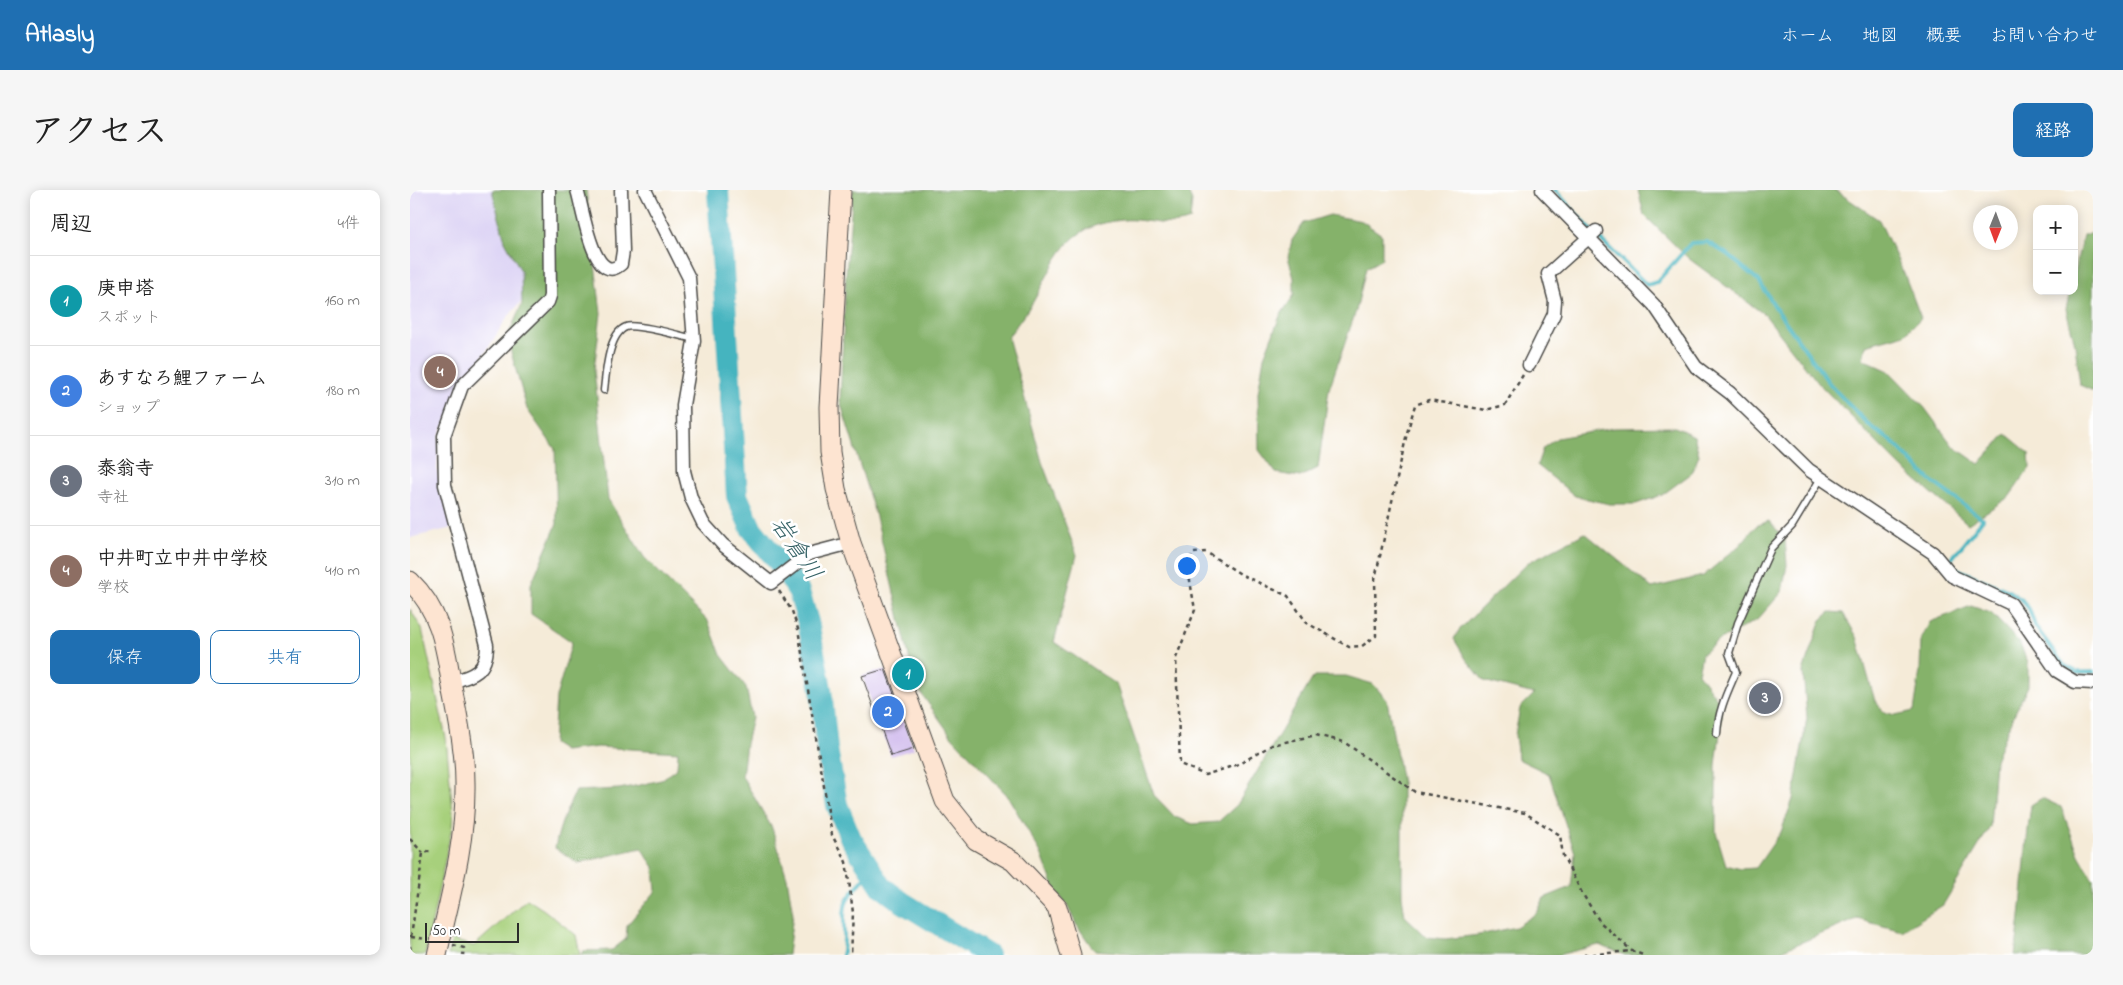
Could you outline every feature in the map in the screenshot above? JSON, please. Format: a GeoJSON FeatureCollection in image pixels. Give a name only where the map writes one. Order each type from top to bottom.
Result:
{"type":"FeatureCollection","features":[{"type":"Feature","properties":{"kind":"street"},"geometry":{"type":"LineString","coordinates":[[451,682],[469,678],[483,666],[487,655],[487,645],[445,485],[444,436],[462,386],[548,302],[550,296],[549,190]]}},
{"type":"Feature","properties":{"kind":"street"},"geometry":{"type":"LineString","coordinates":[[577,190],[589,238],[597,259],[606,267],[612,268],[621,264],[624,251],[621,190]]}},
{"type":"Feature","properties":{"kind":"street"},"geometry":{"type":"LineString","coordinates":[[646,190],[689,278],[694,339],[683,405],[684,471],[691,498],[703,523],[723,545],[775,580],[809,554],[851,543]]}},
{"type":"Feature","properties":{"kind":"street"},"geometry":{"type":"LineString","coordinates":[[841,190],[829,407],[830,452],[836,489],[851,543],[945,801],[976,840],[1013,861],[1057,907],[1071,955]]}},
{"type":"Feature","properties":{"kind":"street"},"geometry":{"type":"LineString","coordinates":[[1542,190],[1592,235],[1654,305],[1696,367],[1730,393],[1809,470],[1933,553],[1952,576],[2011,604],[2057,671],[2076,682],[2093,683]]}},
{"type":"Feature","properties":{"kind":"street"},"geometry":{"type":"LineString","coordinates":[[1529,365],[1554,314],[1555,301],[1548,274],[1592,235]]}},
{"type":"Feature","properties":{"kind":"street"},"geometry":{"type":"LineString","coordinates":[[410,581],[420,591],[433,611],[444,639],[463,756],[465,782],[464,822],[443,950]]}},
{"type":"Feature","properties":{"kind":"lane"},"geometry":{"type":"LineString","coordinates":[[604,390],[613,342],[621,329],[632,326],[694,339]]}},
{"type":"Feature","properties":{"kind":"lane"},"geometry":{"type":"LineString","coordinates":[[1717,734],[1719,714],[1723,700],[1736,672],[1729,653],[1738,623],[1771,548],[1792,526],[1821,478]]}},
{"type":"Feature","properties":{"kind":"path"},"geometry":{"type":"LineString","coordinates":[[1529,365],[1505,405],[1486,410],[1429,400],[1416,404],[1406,434],[1374,580],[1376,636],[1362,646],[1349,647],[1307,623],[1288,596],[1242,576],[1206,552],[1193,553],[1187,563],[1195,610],[1176,658],[1180,764],[1205,775],[1239,764],[1272,745],[1316,735],[1344,742],[1415,792],[1525,813],[1560,835],[1563,856],[1582,893],[1600,922],[1632,951],[1643,955]]}},
{"type":"Feature","properties":{"kind":"path"},"geometry":{"type":"LineString","coordinates":[[775,580],[792,611],[798,629],[832,835],[846,862],[853,913],[851,955]]}},
{"type":"Feature","properties":{"kind":"path"},"geometry":{"type":"LineString","coordinates":[[410,840],[423,853]]}},
{"type":"Feature","properties":{"kind":"path"},"geometry":{"type":"LineString","coordinates":[[423,853],[428,852],[429,849]]}},
{"type":"Feature","properties":{"kind":"path"},"geometry":{"type":"LineString","coordinates":[[423,853],[410,937],[426,940]]}},
{"type":"Feature","properties":{"kind":"path"},"geometry":{"type":"LineString","coordinates":[[410,946],[411,955]]}},
{"type":"Feature","properties":{"kind":"path"},"geometry":{"type":"LineString","coordinates":[[443,950],[464,948],[462,955]]}},
{"type":"Feature","properties":{"kind":"path"},"geometry":{"type":"LineString","coordinates":[[1584,955],[1632,951]]}},
{"type":"Feature","properties":{"kind":"shaded area"},"geometry":{"type":"Polygon","coordinates":[[[410,190],[511,190],[526,286],[523,300],[506,319],[480,361],[439,435],[437,470],[452,528],[410,538],[410,190]]]}},
{"type":"Feature","properties":{"kind":"green space"},"geometry":{"type":"Polygon","coordinates":[[[492,190],[586,190],[601,313],[594,370],[608,499],[644,557],[708,621],[721,655],[746,687],[752,717],[742,776],[772,828],[787,878],[793,914],[788,955],[581,955],[583,951],[612,950],[626,939],[627,925],[656,891],[654,867],[641,848],[578,863],[555,848],[569,805],[576,791],[619,789],[661,780],[677,768],[678,752],[598,747],[564,751],[553,744],[556,697],[572,642],[531,614],[531,584],[557,524],[555,449],[527,409],[507,338],[522,304],[521,271],[505,241],[492,190]]]}},
{"type":"Feature","properties":{"kind":"green space"},"geometry":{"type":"Polygon","coordinates":[[[853,190],[1187,190],[1192,201],[1190,220],[1173,224],[1123,220],[1103,223],[1075,237],[1057,258],[1033,302],[1008,337],[1042,462],[1077,555],[1054,642],[1116,684],[1154,795],[1175,817],[1193,824],[1218,822],[1237,805],[1314,676],[1346,676],[1373,684],[1387,700],[1402,783],[1402,896],[1405,916],[1427,937],[1445,939],[1479,935],[1516,927],[1537,913],[1544,898],[1571,887],[1575,853],[1549,774],[1518,759],[1515,735],[1520,708],[1534,694],[1484,681],[1466,659],[1454,639],[1459,630],[1527,563],[1585,533],[1652,588],[1703,576],[1740,545],[1756,526],[1769,521],[1785,539],[1787,565],[1782,592],[1757,620],[1719,640],[1702,654],[1698,673],[1718,700],[1722,716],[1716,765],[1716,832],[1726,865],[1741,869],[1756,868],[1781,832],[1793,799],[1807,718],[1803,671],[1821,620],[1830,612],[1843,613],[1857,637],[1875,701],[1884,712],[1895,715],[1914,711],[1920,671],[1921,639],[1930,622],[1971,606],[1991,613],[2019,642],[2028,663],[2028,686],[1995,760],[1990,827],[1943,905],[1902,931],[1857,919],[1781,951],[1757,955],[1625,955],[1599,945],[1558,955],[1133,955],[1131,953],[1094,950],[1076,924],[1067,905],[1055,890],[1041,853],[1007,795],[952,737],[916,686],[876,517],[840,401],[846,273],[853,190]]]}},
{"type":"Feature","properties":{"kind":"green space"},"geometry":{"type":"Polygon","coordinates":[[[1638,190],[1835,190],[1879,220],[1905,276],[1921,318],[1905,334],[1866,345],[1863,359],[1889,371],[1924,407],[1953,446],[1979,464],[2006,434],[2029,453],[2030,468],[2009,497],[1968,524],[1900,466],[1819,384],[1765,315],[1688,258],[1644,215],[1638,190]]]}},
{"type":"Feature","properties":{"kind":"green space"},"geometry":{"type":"Polygon","coordinates":[[[1330,215],[1362,221],[1382,235],[1382,259],[1366,268],[1356,311],[1329,389],[1318,468],[1300,477],[1276,473],[1259,450],[1258,393],[1264,357],[1280,316],[1294,295],[1294,278],[1288,257],[1292,240],[1304,223],[1330,215]]]}},
{"type":"Feature","properties":{"kind":"green space"},"geometry":{"type":"Polygon","coordinates":[[[2093,232],[2093,391],[2080,385],[2075,344],[2066,309],[2069,295],[2078,295],[2078,256],[2083,235],[2093,232]]]}},
{"type":"Feature","properties":{"kind":"green space"},"geometry":{"type":"Polygon","coordinates":[[[1675,427],[1694,436],[1699,455],[1692,473],[1662,495],[1636,504],[1609,504],[1575,496],[1537,465],[1543,448],[1557,438],[1614,428],[1675,427]]]}},
{"type":"Feature","properties":{"kind":"green space"},"geometry":{"type":"Polygon","coordinates":[[[410,609],[422,629],[446,738],[453,813],[452,827],[425,955],[410,955],[410,609]]]}},
{"type":"Feature","properties":{"kind":"green space"},"geometry":{"type":"Polygon","coordinates":[[[2042,798],[2061,807],[2079,855],[2093,879],[2093,955],[2015,955],[2031,805],[2042,798]]]}},
{"type":"Feature","properties":{"kind":"green space"},"geometry":{"type":"Polygon","coordinates":[[[527,899],[576,935],[580,955],[448,955],[452,940],[474,946],[527,899]]]}},
{"type":"Feature","properties":{"kind":"building"},"geometry":{"type":"Polygon","coordinates":[[[885,669],[914,749],[891,756],[862,676],[885,669]]]}},
{"type":"Feature","properties":{"kind":"waterway","name":"岩倉川"},"geometry":{"type":"LineString","coordinates":[[718,190],[737,496],[751,528],[785,570],[799,592],[808,622],[821,689],[827,749],[837,805],[851,839],[882,887],[902,902],[988,955]]}},
{"type":"Feature","properties":{"kind":"waterway"},"geometry":{"type":"LineString","coordinates":[[1555,190],[1593,232],[1647,285],[1657,282],[1691,243],[1707,242],[1727,254],[1759,281],[1777,310],[1829,383],[1849,405],[1871,427],[1890,440],[1930,480],[1983,519],[1949,562],[1955,568],[2007,590],[2022,600],[2029,609],[2035,626],[2064,665],[2077,672],[2093,672]]}},
{"type":"Feature","properties":{"kind":"waterway"},"geometry":{"type":"LineString","coordinates":[[842,955],[846,903],[854,890],[871,871]]}},
{"type":"Feature","properties":{"kind":"place","name":"中井町立中井中学校"},"geometry":{"type":"Point","coordinates":[440,372]}},
{"type":"Feature","properties":{"kind":"place","name":"庚申塔"},"geometry":{"type":"Point","coordinates":[908,674]}},
{"type":"Feature","properties":{"kind":"place","name":"泰翁寺"},"geometry":{"type":"Point","coordinates":[1765,698]}},
{"type":"Feature","properties":{"kind":"place","name":"あすなろ鯉ファーム"},"geometry":{"type":"Point","coordinates":[888,712]}}]}
